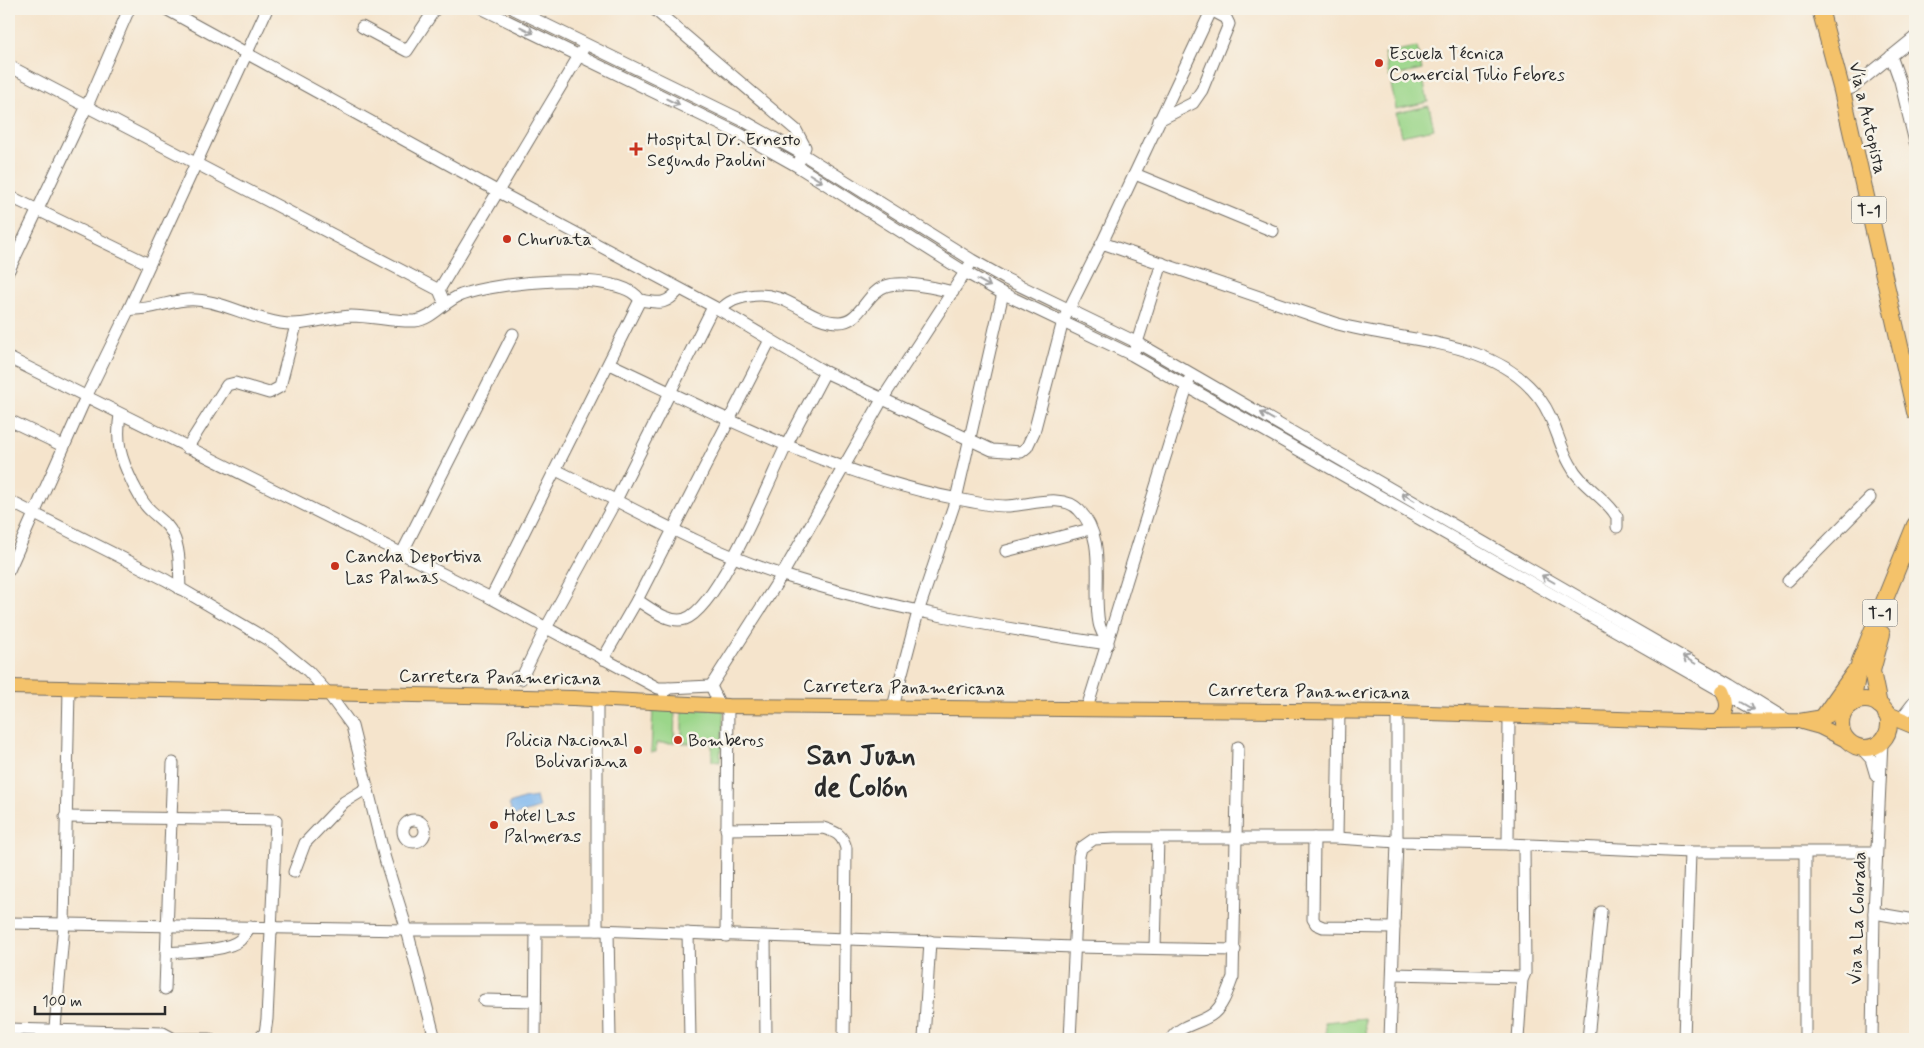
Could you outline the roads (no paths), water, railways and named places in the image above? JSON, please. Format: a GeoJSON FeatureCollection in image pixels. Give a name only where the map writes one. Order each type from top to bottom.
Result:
{"type":"FeatureCollection","features":[{"type":"Feature","properties":{"kind":"highway","name":"Vía a Autopista"},"geometry":{"type":"LineString","coordinates":[[1820,9],[1847,90],[1915,363]]}},
{"type":"Feature","properties":{"kind":"highway","name":"Vía a Autopista"},"geometry":{"type":"LineString","coordinates":[[1832,9],[1847,90],[1915,412]]}},
{"type":"Feature","properties":{"kind":"highway","name":"T-1"},"geometry":{"type":"LineString","coordinates":[[1846,740],[1841,723],[1849,706],[1859,667],[1915,525]]}},
{"type":"Feature","properties":{"kind":"highway","name":"T-1"},"geometry":{"type":"LineString","coordinates":[[1884,738],[1888,725],[1901,720],[1872,670],[1874,657],[1915,555]]}},
{"type":"Feature","properties":{"kind":"highway"},"geometry":{"type":"LineString","coordinates":[[1823,716],[1859,667]]}},
{"type":"Feature","properties":{"kind":"highway"},"geometry":{"type":"LineString","coordinates":[[1846,740],[1861,748],[1872,747],[1884,738],[1901,720],[1868,700],[1849,706]]}},
{"type":"Feature","properties":{"kind":"main road","name":"Carretera Panamericana"},"geometry":{"type":"LineString","coordinates":[[9,687],[655,700],[722,705],[1339,711],[1718,722],[1774,721],[1794,722],[1820,728],[1846,740]]}},
{"type":"Feature","properties":{"kind":"main road"},"geometry":{"type":"LineString","coordinates":[[1718,722],[1727,711],[1728,706],[1723,691]]}},
{"type":"Feature","properties":{"kind":"main road","name":"Carretera Panamericana"},"geometry":{"type":"LineString","coordinates":[[1794,722],[1823,716],[1849,706]]}},
{"type":"Feature","properties":{"kind":"street"},"geometry":{"type":"LineString","coordinates":[[9,270],[38,211],[129,9]]}},
{"type":"Feature","properties":{"kind":"street"},"geometry":{"type":"LineString","coordinates":[[166,9],[678,290],[717,308],[826,372],[992,450],[1021,452],[1027,447],[1034,432],[1063,321],[1102,244],[1159,120],[1212,9],[1226,18],[1228,24],[1202,90],[1193,103],[1159,120]]}},
{"type":"Feature","properties":{"kind":"street"},"geometry":{"type":"LineString","coordinates":[[9,570],[63,446],[129,309],[267,9]]}},
{"type":"Feature","properties":{"kind":"street"},"geometry":{"type":"LineString","coordinates":[[362,27],[407,51],[435,9]]}},
{"type":"Feature","properties":{"kind":"street"},"geometry":{"type":"LineString","coordinates":[[483,9],[740,134],[797,166],[965,272],[1003,293],[1132,355],[1774,721]]}},
{"type":"Feature","properties":{"kind":"street"},"geometry":{"type":"LineString","coordinates":[[514,9],[746,122],[804,155],[972,260],[1006,279],[1138,343],[1794,722]]}},
{"type":"Feature","properties":{"kind":"street"},"geometry":{"type":"LineString","coordinates":[[654,9],[796,130],[805,146],[804,155],[797,166]]}},
{"type":"Feature","properties":{"kind":"street"},"geometry":{"type":"LineString","coordinates":[[1847,90],[1915,37]]}},
{"type":"Feature","properties":{"kind":"street"},"geometry":{"type":"LineString","coordinates":[[439,290],[586,44]]}},
{"type":"Feature","properties":{"kind":"street"},"geometry":{"type":"LineString","coordinates":[[1891,56],[1900,81],[1915,142]]}},
{"type":"Feature","properties":{"kind":"street"},"geometry":{"type":"LineString","coordinates":[[9,66],[439,290],[445,304]]}},
{"type":"Feature","properties":{"kind":"street"},"geometry":{"type":"LineString","coordinates":[[1134,174],[1273,231]]}},
{"type":"Feature","properties":{"kind":"street"},"geometry":{"type":"LineString","coordinates":[[9,196],[149,264]]}},
{"type":"Feature","properties":{"kind":"street"},"geometry":{"type":"LineString","coordinates":[[1102,244],[1347,326],[1364,331],[1423,339],[1501,364],[1540,398],[1556,428],[1569,463],[1580,480],[1613,511],[1617,527]]}},
{"type":"Feature","properties":{"kind":"street"},"geometry":{"type":"LineString","coordinates":[[710,686],[782,575],[883,398],[972,260]]}},
{"type":"Feature","properties":{"kind":"street"},"geometry":{"type":"LineString","coordinates":[[1132,355],[1138,343],[1162,264]]}},
{"type":"Feature","properties":{"kind":"street"},"geometry":{"type":"LineString","coordinates":[[129,309],[147,310],[182,301],[196,300],[269,321],[296,325],[350,316],[416,320],[432,314],[459,296],[479,289],[554,281],[601,283],[622,288],[636,294],[640,300],[657,303],[670,300],[678,290]]}},
{"type":"Feature","properties":{"kind":"street"},"geometry":{"type":"LineString","coordinates":[[516,677],[521,679],[546,628],[717,308],[736,298],[769,294],[784,298],[810,313],[840,322],[852,318],[874,292],[887,285],[932,288],[953,292]]}},
{"type":"Feature","properties":{"kind":"street"},"geometry":{"type":"LineString","coordinates":[[893,707],[918,612],[956,499],[1003,293]]}},
{"type":"Feature","properties":{"kind":"street"},"geometry":{"type":"LineString","coordinates":[[491,598],[610,364],[640,300]]}},
{"type":"Feature","properties":{"kind":"street"},"geometry":{"type":"LineString","coordinates":[[187,448],[227,385],[235,383],[269,393],[280,386],[296,325]]}},
{"type":"Feature","properties":{"kind":"street"},"geometry":{"type":"LineString","coordinates":[[402,553],[513,334]]}},
{"type":"Feature","properties":{"kind":"street"},"geometry":{"type":"LineString","coordinates":[[603,659],[637,600],[770,340]]}},
{"type":"Feature","properties":{"kind":"street"},"geometry":{"type":"LineString","coordinates":[[9,358],[491,598],[658,688],[710,686]]}},
{"type":"Feature","properties":{"kind":"street"},"geometry":{"type":"LineString","coordinates":[[610,364],[728,421],[842,469],[956,499],[1007,506],[1056,501],[1068,503],[1083,514],[1090,529],[1098,561],[1097,609],[1099,626],[1108,644]]}},
{"type":"Feature","properties":{"kind":"street"},"geometry":{"type":"LineString","coordinates":[[637,600],[668,618],[683,620],[694,615],[711,594],[734,556],[786,446],[826,372]]}},
{"type":"Feature","properties":{"kind":"street"},"geometry":{"type":"LineString","coordinates":[[1087,708],[1186,387],[1192,374]]}},
{"type":"Feature","properties":{"kind":"street"},"geometry":{"type":"LineString","coordinates":[[120,414],[118,438],[122,461],[140,497],[149,510],[167,525],[174,537],[178,553],[180,589]]}},
{"type":"Feature","properties":{"kind":"street"},"geometry":{"type":"LineString","coordinates":[[9,420],[63,446]]}},
{"type":"Feature","properties":{"kind":"street"},"geometry":{"type":"LineString","coordinates":[[556,470],[673,530],[782,575],[918,612],[1005,629],[1108,644]]}},
{"type":"Feature","properties":{"kind":"street"},"geometry":{"type":"LineString","coordinates":[[1788,581],[1870,498]]}},
{"type":"Feature","properties":{"kind":"street"},"geometry":{"type":"LineString","coordinates":[[9,501],[180,589],[275,644],[308,671],[327,692],[352,726],[385,859],[407,930],[435,1039]]}},
{"type":"Feature","properties":{"kind":"street"},"geometry":{"type":"LineString","coordinates":[[1006,551],[1090,529]]}},
{"type":"Feature","properties":{"kind":"street"},"geometry":{"type":"LineString","coordinates":[[710,686],[722,705],[726,829],[726,936]]}},
{"type":"Feature","properties":{"kind":"street"},"geometry":{"type":"LineString","coordinates":[[655,700],[669,688]]}},
{"type":"Feature","properties":{"kind":"street"},"geometry":{"type":"LineString","coordinates":[[55,1034],[64,924],[69,689]]}},
{"type":"Feature","properties":{"kind":"street"},"geometry":{"type":"LineString","coordinates":[[598,699],[602,931],[610,1039]]}},
{"type":"Feature","properties":{"kind":"street"},"geometry":{"type":"LineString","coordinates":[[1901,720],[1915,701]]}},
{"type":"Feature","properties":{"kind":"street"},"geometry":{"type":"LineString","coordinates":[[1337,838],[1339,711]]}},
{"type":"Feature","properties":{"kind":"street"},"geometry":{"type":"LineString","coordinates":[[1390,1039],[1397,842],[1397,712]]}},
{"type":"Feature","properties":{"kind":"street"},"geometry":{"type":"LineString","coordinates":[[1508,844],[1509,717]]}},
{"type":"Feature","properties":{"kind":"street","name":"Via a La Colorada"},"geometry":{"type":"LineString","coordinates":[[1872,1039],[1876,852],[1884,738]]}},
{"type":"Feature","properties":{"kind":"street"},"geometry":{"type":"LineString","coordinates":[[1171,1039],[1175,1033],[1214,1013],[1224,998],[1233,977],[1238,747]]}},
{"type":"Feature","properties":{"kind":"street","name":"Via a La Colorada"},"geometry":{"type":"LineString","coordinates":[[1861,748],[1874,765],[1879,798]]}},
{"type":"Feature","properties":{"kind":"street"},"geometry":{"type":"LineString","coordinates":[[165,989],[173,763]]}},
{"type":"Feature","properties":{"kind":"street"},"geometry":{"type":"LineString","coordinates":[[294,872],[305,843],[344,802],[367,788]]}},
{"type":"Feature","properties":{"kind":"street"},"geometry":{"type":"LineString","coordinates":[[65,817],[276,820],[267,1019],[265,1034],[258,1039]]}},
{"type":"Feature","properties":{"kind":"street"},"geometry":{"type":"LineString","coordinates":[[726,829],[823,828],[838,833],[843,839],[846,848],[844,1039]]}},
{"type":"Feature","properties":{"kind":"street"},"geometry":{"type":"LineString","coordinates":[[1070,1039],[1081,848],[1094,840],[1102,838],[1337,838],[1397,842],[1508,844],[1690,852],[1876,852]]}},
{"type":"Feature","properties":{"kind":"street"},"geometry":{"type":"LineString","coordinates":[[1155,948],[1158,838]]}},
{"type":"Feature","properties":{"kind":"street"},"geometry":{"type":"LineString","coordinates":[[1314,838],[1313,918],[1316,924],[1323,926],[1394,928]]}},
{"type":"Feature","properties":{"kind":"street"},"geometry":{"type":"LineString","coordinates":[[1518,1039],[1522,977],[1525,974],[1524,845]]}},
{"type":"Feature","properties":{"kind":"street"},"geometry":{"type":"LineString","coordinates":[[1684,1039],[1690,852]]}},
{"type":"Feature","properties":{"kind":"street"},"geometry":{"type":"LineString","coordinates":[[1805,852],[1805,1039]]}},
{"type":"Feature","properties":{"kind":"street"},"geometry":{"type":"LineString","coordinates":[[1588,1039],[1601,912]]}},
{"type":"Feature","properties":{"kind":"street"},"geometry":{"type":"LineString","coordinates":[[1874,914],[1915,920]]}},
{"type":"Feature","properties":{"kind":"street"},"geometry":{"type":"LineString","coordinates":[[9,923],[536,932],[602,931],[1074,947],[1235,950]]}},
{"type":"Feature","properties":{"kind":"street"},"geometry":{"type":"LineString","coordinates":[[166,953],[215,948],[232,944],[239,940],[250,927]]}},
{"type":"Feature","properties":{"kind":"street"},"geometry":{"type":"LineString","coordinates":[[536,932],[536,1039]]}},
{"type":"Feature","properties":{"kind":"street"},"geometry":{"type":"LineString","coordinates":[[688,934],[690,1039]]}},
{"type":"Feature","properties":{"kind":"street"},"geometry":{"type":"LineString","coordinates":[[765,937],[766,1039]]}},
{"type":"Feature","properties":{"kind":"street"},"geometry":{"type":"LineString","coordinates":[[924,1039],[930,941]]}},
{"type":"Feature","properties":{"kind":"street"},"geometry":{"type":"LineString","coordinates":[[1393,974],[1522,977]]}},
{"type":"Feature","properties":{"kind":"street"},"geometry":{"type":"LineString","coordinates":[[484,1000],[535,1001]]}},
{"type":"Feature","properties":{"kind":"street"},"geometry":{"type":"LineString","coordinates":[[9,1029],[55,1034],[163,1033],[174,1039],[210,1039]]}},
{"type":"Feature","properties":{"kind":"water"},"geometry":{"type":"Polygon","coordinates":[[[536,797],[539,808],[513,816],[509,804],[536,797]]]}},
{"type":"Feature","properties":{"kind":"place","name":"Escuela Técnica Comercial Tulio Febres"},"geometry":{"type":"Point","coordinates":[1379,63]}},
{"type":"Feature","properties":{"kind":"place","name":"Hospital Dr. Ernesto Segundo Paolini"},"geometry":{"type":"Point","coordinates":[636,149]}},
{"type":"Feature","properties":{"kind":"place","name":"Churuata"},"geometry":{"type":"Point","coordinates":[507,239]}},
{"type":"Feature","properties":{"kind":"place","name":"Cancha Deportiva Las Palmas"},"geometry":{"type":"Point","coordinates":[335,566]}},
{"type":"Feature","properties":{"kind":"place","name":"Bomberos"},"geometry":{"type":"Point","coordinates":[678,740]}},
{"type":"Feature","properties":{"kind":"place","name":"Policia Nacional Bolivariana"},"geometry":{"type":"Point","coordinates":[638,750]}},
{"type":"Feature","properties":{"kind":"place","name":"Hotel Las Palmeras"},"geometry":{"type":"Point","coordinates":[494,825]}},
{"type":"Feature","properties":{"kind":"district","name":"San Juan de Colón"},"geometry":{"type":"Point","coordinates":[861,770]}}]}
